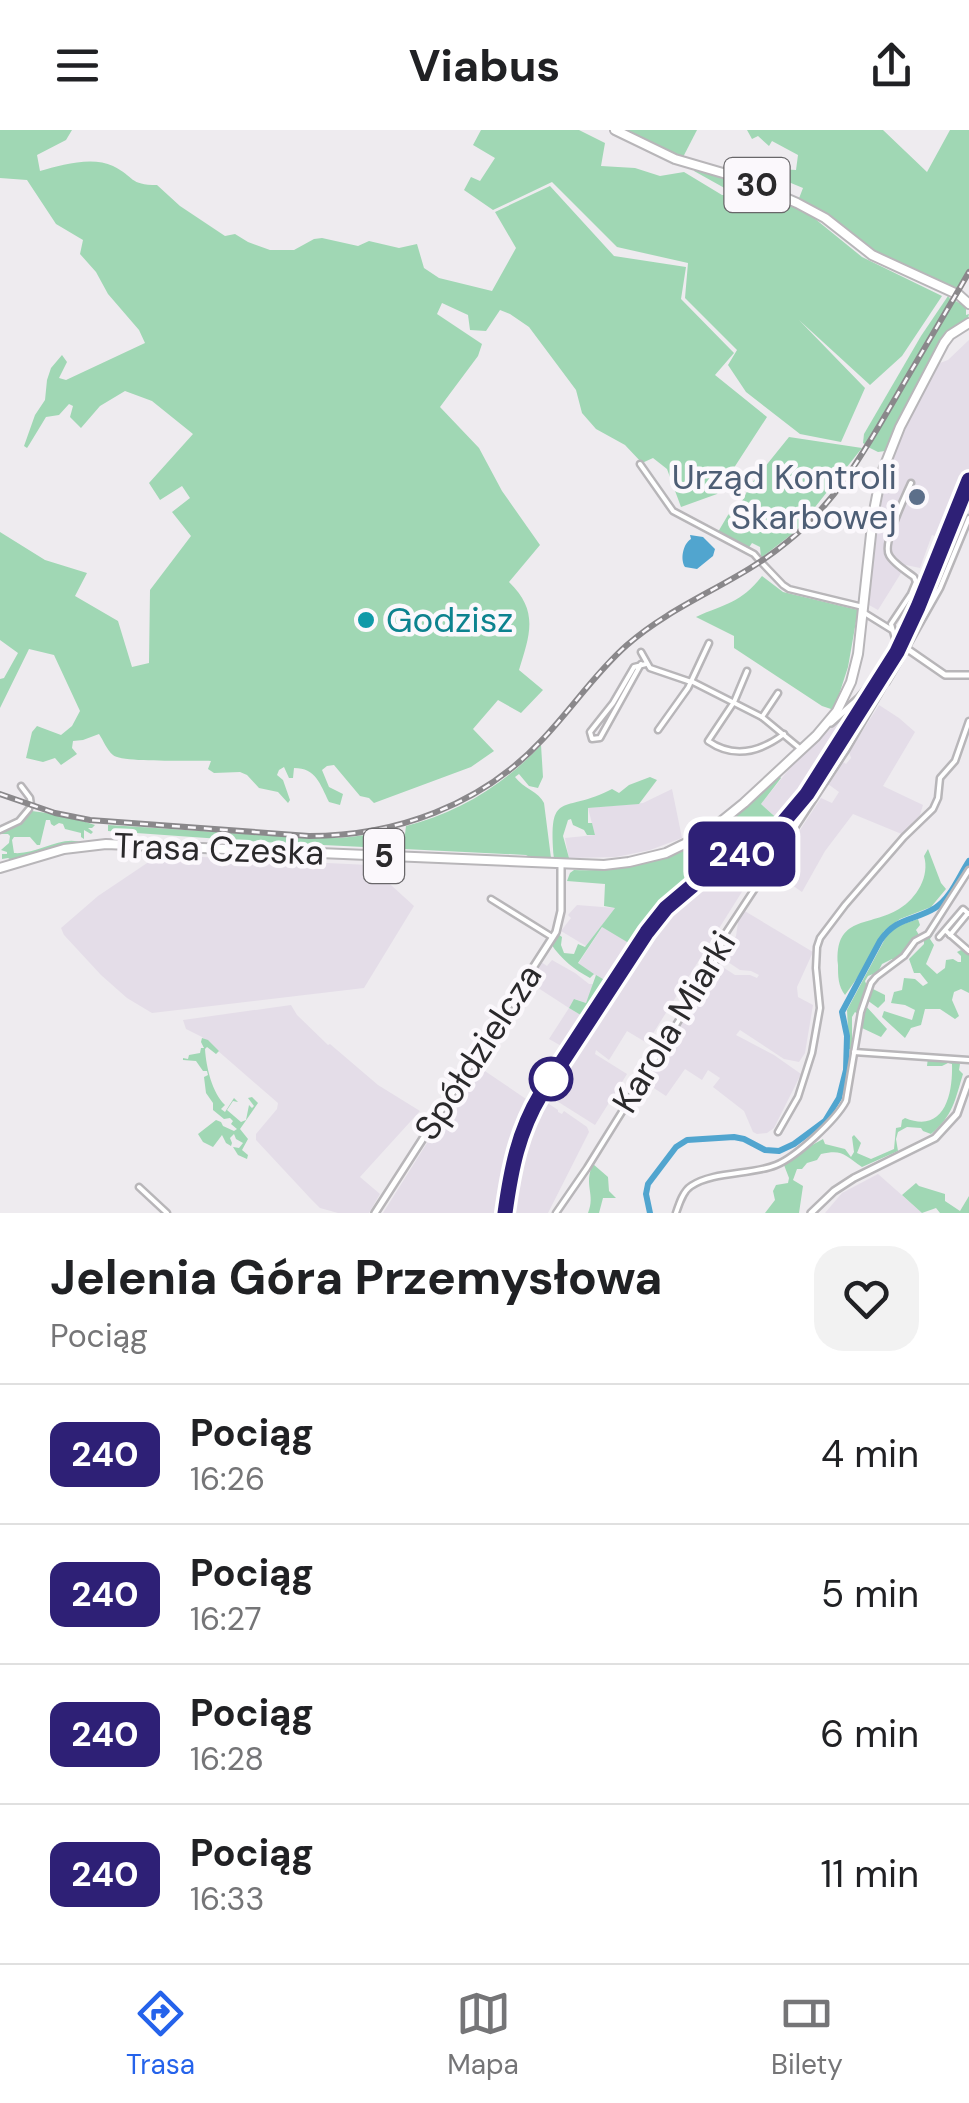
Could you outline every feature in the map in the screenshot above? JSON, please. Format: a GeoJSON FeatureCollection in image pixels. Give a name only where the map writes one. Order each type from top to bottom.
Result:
{"type":"FeatureCollection","features":[{"type":"Feature","properties":{"kind":"main road","name":"30"},"geometry":{"type":"LineString","coordinates":[[615,130],[679,160],[740,178],[789,199],[825,218],[872,255],[961,300],[969,312]]}},
{"type":"Feature","properties":{"kind":"main road","name":"30"},"geometry":{"type":"LineString","coordinates":[[924,280],[960,295],[969,304]]}},
{"type":"Feature","properties":{"kind":"main road"},"geometry":{"type":"LineString","coordinates":[[850,685],[858,654],[872,516],[884,466],[900,427],[949,336],[969,326]]}},
{"type":"Feature","properties":{"kind":"main road","name":"5"},"geometry":{"type":"LineString","coordinates":[[561,864],[629,862],[656,856],[685,845],[719,824],[825,727],[850,685]]}},
{"type":"Feature","properties":{"kind":"main road","name":"Trasa Czeska"},"geometry":{"type":"LineString","coordinates":[[0,868],[64,849],[102,844],[561,864]]}},
{"type":"Feature","properties":{"kind":"street"},"geometry":{"type":"LineString","coordinates":[[640,464],[673,511],[754,554],[783,586],[863,610],[892,630]]}},
{"type":"Feature","properties":{"kind":"street"},"geometry":{"type":"LineString","coordinates":[[825,727],[877,677],[896,642],[892,624],[916,582],[886,549],[910,483]]}},
{"type":"Feature","properties":{"kind":"street","name":"Karola Miarki"},"geometry":{"type":"LineString","coordinates":[[556,1213],[717,960],[725,934],[846,750],[940,588],[969,518]]}},
{"type":"Feature","properties":{"kind":"street"},"geometry":{"type":"LineString","coordinates":[[658,730],[691,682],[710,642]]}},
{"type":"Feature","properties":{"kind":"street"},"geometry":{"type":"LineString","coordinates":[[906,648],[944,675],[969,675]]}},
{"type":"Feature","properties":{"kind":"street"},"geometry":{"type":"LineString","coordinates":[[642,652],[644,664],[600,738],[592,739],[590,734],[596,722],[634,667],[644,664],[762,717],[802,750]]}},
{"type":"Feature","properties":{"kind":"street"},"geometry":{"type":"LineString","coordinates":[[747,672],[734,702],[708,741],[726,751],[748,752],[784,734]]}},
{"type":"Feature","properties":{"kind":"street"},"geometry":{"type":"LineString","coordinates":[[877,677],[886,682]]}},
{"type":"Feature","properties":{"kind":"street"},"geometry":{"type":"LineString","coordinates":[[850,685],[864,691]]}},
{"type":"Feature","properties":{"kind":"street"},"geometry":{"type":"LineString","coordinates":[[762,717],[778,693]]}},
{"type":"Feature","properties":{"kind":"street"},"geometry":{"type":"LineString","coordinates":[[778,1132],[798,1096],[812,1054],[820,1008],[816,968],[820,938],[904,837],[933,809],[940,778],[955,761],[969,722]]}},
{"type":"Feature","properties":{"kind":"street"},"geometry":{"type":"LineString","coordinates":[[0,830],[21,820],[30,807],[30,798],[21,786]]}},
{"type":"Feature","properties":{"kind":"street","name":"Spółdzielcza"},"geometry":{"type":"LineString","coordinates":[[561,864],[562,884]]}},
{"type":"Feature","properties":{"kind":"street","name":"Spółdzielcza"},"geometry":{"type":"LineString","coordinates":[[374,1213],[552,937],[560,918],[561,864]]}},
{"type":"Feature","properties":{"kind":"street"},"geometry":{"type":"LineString","coordinates":[[564,874],[572,865]]}},
{"type":"Feature","properties":{"kind":"street"},"geometry":{"type":"LineString","coordinates":[[676,1213],[682,1196],[692,1186],[776,1165],[824,1128],[846,1101],[861,1012],[873,979],[928,934],[969,870]]}},
{"type":"Feature","properties":{"kind":"street"},"geometry":{"type":"LineString","coordinates":[[491,899],[552,937]]}},
{"type":"Feature","properties":{"kind":"street"},"geometry":{"type":"LineString","coordinates":[[939,938],[968,913]]}},
{"type":"Feature","properties":{"kind":"street"},"geometry":{"type":"LineString","coordinates":[[947,932],[969,950]]}},
{"type":"Feature","properties":{"kind":"street"},"geometry":{"type":"LineString","coordinates":[[963,946],[969,938]]}},
{"type":"Feature","properties":{"kind":"street"},"geometry":{"type":"LineString","coordinates":[[854,1052],[969,1060]]}},
{"type":"Feature","properties":{"kind":"street"},"geometry":{"type":"LineString","coordinates":[[811,1213],[854,1178],[935,1138],[957,1114],[969,1080]]}},
{"type":"Feature","properties":{"kind":"street"},"geometry":{"type":"LineString","coordinates":[[139,1187],[167,1213]]}},
{"type":"Feature","properties":{"kind":"shaded area"},"geometry":{"type":"Polygon","coordinates":[[[969,340],[969,512],[933,597],[879,688],[874,686],[898,645],[935,536],[932,535],[920,568],[906,565],[878,610],[869,605],[877,524],[890,462],[940,363],[969,340]]]}},
{"type":"Feature","properties":{"kind":"shaded area"},"geometry":{"type":"Polygon","coordinates":[[[879,705],[915,732],[883,786],[923,805],[918,821],[904,835],[853,814],[825,851],[802,892],[779,876],[783,869],[781,859],[821,798],[832,803],[839,792],[828,784],[843,762],[846,764],[851,758],[849,752],[879,705]]]}},
{"type":"Feature","properties":{"kind":"shaded area"},"geometry":{"type":"Polygon","coordinates":[[[846,714],[849,722],[831,753],[782,823],[761,804],[794,763],[846,714]]]}},
{"type":"Feature","properties":{"kind":"shaded area"},"geometry":{"type":"Polygon","coordinates":[[[672,789],[682,838],[616,857],[569,858],[565,838],[595,835],[588,808],[643,803],[672,789]]]}},
{"type":"Feature","properties":{"kind":"shaded area"},"geometry":{"type":"Polygon","coordinates":[[[159,855],[369,865],[414,906],[364,988],[152,1013],[101,975],[61,928],[98,896],[159,855]]]}},
{"type":"Feature","properties":{"kind":"shaded area"},"geometry":{"type":"Polygon","coordinates":[[[739,861],[755,871],[647,1043],[627,1031],[609,1060],[596,1050],[595,1054],[627,1074],[595,1125],[552,1098],[566,1077],[560,1073],[653,929],[695,887],[739,861]]]}},
{"type":"Feature","properties":{"kind":"shaded area"},"geometry":{"type":"Polygon","coordinates":[[[577,905],[615,908],[586,946],[561,931],[577,905]]]}},
{"type":"Feature","properties":{"kind":"shaded area"},"geometry":{"type":"Polygon","coordinates":[[[743,910],[813,952],[797,987],[798,997],[813,1005],[805,1053],[799,1062],[784,1059],[740,1030],[736,1035],[801,1074],[774,1128],[757,1134],[744,1111],[713,1087],[720,1078],[708,1070],[702,1080],[685,1069],[666,1096],[643,1081],[718,964],[735,975],[759,975],[740,970],[722,958],[736,936],[743,910]]]}},
{"type":"Feature","properties":{"kind":"shaded area"},"geometry":{"type":"Polygon","coordinates":[[[603,926],[632,945],[607,983],[578,964],[603,926]]]}},
{"type":"Feature","properties":{"kind":"shaded area"},"geometry":{"type":"Polygon","coordinates":[[[552,960],[594,984],[586,1003],[575,999],[569,1008],[529,982],[541,962],[547,966],[552,960]]]}},
{"type":"Feature","properties":{"kind":"shaded area"},"geometry":{"type":"Polygon","coordinates":[[[291,1005],[328,1045],[378,1085],[420,1111],[360,1177],[380,1194],[369,1213],[338,1213],[320,1208],[310,1198],[256,1140],[256,1134],[278,1103],[202,1037],[186,1029],[183,1020],[291,1005]]]}},
{"type":"Feature","properties":{"kind":"shaded area"},"geometry":{"type":"Polygon","coordinates":[[[569,1008],[584,1017],[565,1048],[549,1039],[569,1008]]]}},
{"type":"Feature","properties":{"kind":"shaded area"},"geometry":{"type":"Polygon","coordinates":[[[476,1065],[529,1101],[511,1152],[501,1213],[383,1213],[476,1065]]]}},
{"type":"Feature","properties":{"kind":"shaded area"},"geometry":{"type":"Polygon","coordinates":[[[543,1100],[589,1132],[548,1213],[510,1213],[522,1145],[543,1100]]]}},
{"type":"Feature","properties":{"kind":"shaded area"},"geometry":{"type":"Polygon","coordinates":[[[878,1174],[922,1213],[825,1213],[842,1193],[878,1174]]]}},
{"type":"Feature","properties":{"kind":"green space"},"geometry":{"type":"Polygon","coordinates":[[[0,130],[72,130],[66,140],[37,155],[40,171],[67,164],[105,163],[137,182],[157,185],[225,236],[235,234],[270,250],[294,250],[322,238],[358,246],[369,241],[399,248],[417,244],[424,268],[439,278],[492,291],[516,248],[495,212],[550,186],[614,256],[686,267],[681,299],[734,353],[715,375],[767,417],[717,494],[681,507],[667,469],[653,458],[642,463],[625,445],[596,429],[582,413],[576,390],[529,327],[500,310],[486,331],[470,330],[468,315],[442,303],[437,314],[482,344],[478,356],[440,407],[479,448],[502,491],[540,545],[509,582],[528,613],[529,634],[519,670],[543,690],[521,713],[498,700],[473,729],[494,751],[471,767],[374,803],[360,796],[334,765],[327,766],[322,770],[329,787],[343,794],[340,805],[329,802],[316,778],[301,769],[294,768],[293,778],[289,778],[284,767],[277,775],[283,780],[288,803],[278,792],[259,788],[240,772],[214,773],[208,769],[211,761],[119,758],[99,734],[73,741],[72,748],[77,754],[61,765],[55,758],[43,762],[26,758],[37,726],[61,735],[72,726],[80,711],[54,655],[29,649],[0,708],[0,679],[18,653],[0,640],[0,532],[45,560],[87,573],[75,596],[118,621],[132,667],[149,663],[150,590],[191,536],[172,512],[190,498],[182,486],[160,500],[149,483],[193,434],[152,401],[125,391],[100,406],[81,428],[70,417],[73,406],[69,404],[59,415],[46,417],[27,448],[24,446],[45,400],[51,368],[62,355],[67,362],[59,378],[66,380],[145,343],[80,254],[83,240],[56,224],[27,180],[0,178],[0,130]]]}},
{"type":"Feature","properties":{"kind":"green space"},"geometry":{"type":"Polygon","coordinates":[[[481,130],[579,130],[605,143],[601,166],[635,168],[660,176],[684,172],[722,195],[737,195],[694,171],[696,168],[747,184],[803,209],[862,257],[942,296],[902,356],[870,385],[799,320],[865,388],[841,442],[800,434],[746,392],[728,365],[737,350],[685,298],[688,263],[617,247],[552,182],[493,210],[464,190],[471,177],[480,181],[495,158],[473,145],[481,130]]]}},
{"type":"Feature","properties":{"kind":"green space"},"geometry":{"type":"Polygon","coordinates":[[[615,130],[697,130],[681,161],[615,130]]]}},
{"type":"Feature","properties":{"kind":"green space"},"geometry":{"type":"Polygon","coordinates":[[[747,130],[883,130],[927,172],[950,130],[969,130],[969,270],[957,291],[873,253],[798,201],[803,188],[774,176],[779,169],[796,170],[798,155],[772,141],[769,146],[758,136],[752,139],[747,130]]]}},
{"type":"Feature","properties":{"kind":"green space"},"geometry":{"type":"Polygon","coordinates":[[[948,296],[951,300],[866,445],[864,434],[948,296]]]}},
{"type":"Feature","properties":{"kind":"green space"},"geometry":{"type":"Polygon","coordinates":[[[954,300],[966,309],[967,319],[936,356],[885,451],[868,447],[954,300]]]}},
{"type":"Feature","properties":{"kind":"green space"},"geometry":{"type":"Polygon","coordinates":[[[789,437],[862,448],[796,531],[761,558],[760,547],[752,543],[748,549],[718,532],[789,437]]]}},
{"type":"Feature","properties":{"kind":"green space"},"geometry":{"type":"Polygon","coordinates":[[[762,576],[783,592],[858,610],[848,667],[834,710],[734,648],[734,636],[696,617],[739,598],[762,576]]]}},
{"type":"Feature","properties":{"kind":"green space"},"geometry":{"type":"Polygon","coordinates":[[[541,745],[543,777],[538,788],[529,786],[519,774],[515,777],[544,803],[551,858],[108,831],[108,825],[327,838],[405,834],[406,826],[462,805],[496,784],[541,745]]]}},
{"type":"Feature","properties":{"kind":"green space"},"geometry":{"type":"Polygon","coordinates":[[[779,776],[761,804],[782,823],[746,851],[677,891],[660,907],[606,991],[584,1017],[569,1008],[574,999],[586,1003],[596,975],[608,982],[632,945],[602,927],[578,963],[594,974],[590,978],[559,955],[551,944],[558,934],[564,953],[574,954],[578,944],[585,947],[615,908],[604,906],[605,884],[567,881],[570,873],[654,860],[725,824],[733,834],[743,826],[736,815],[779,776]]]}},
{"type":"Feature","properties":{"kind":"green space"},"geometry":{"type":"Polygon","coordinates":[[[650,777],[657,780],[639,804],[588,808],[588,823],[592,823],[595,835],[587,835],[568,820],[563,836],[569,858],[554,859],[554,821],[562,807],[612,789],[619,793],[650,777]]]}},
{"type":"Feature","properties":{"kind":"green space"},"geometry":{"type":"Polygon","coordinates":[[[32,811],[95,825],[88,828],[91,834],[84,830],[84,839],[81,833],[65,829],[63,824],[54,826],[46,820],[40,845],[30,837],[14,837],[14,853],[67,841],[83,843],[30,857],[29,854],[15,862],[2,859],[7,852],[1,850],[10,836],[0,831],[32,811]]]}},
{"type":"Feature","properties":{"kind":"green space"},"geometry":{"type":"Polygon","coordinates":[[[928,849],[946,889],[931,907],[900,919],[884,931],[845,995],[838,973],[842,938],[856,925],[888,915],[911,899],[923,879],[928,849]]]}},
{"type":"Feature","properties":{"kind":"green space"},"geometry":{"type":"Polygon","coordinates":[[[918,919],[919,935],[896,959],[882,964],[865,981],[885,995],[878,1008],[867,1000],[864,1004],[887,1029],[881,1037],[862,1028],[862,1017],[855,1012],[849,1049],[847,1010],[886,937],[895,927],[918,919]]]}},
{"type":"Feature","properties":{"kind":"green space"},"geometry":{"type":"Polygon","coordinates":[[[936,925],[930,939],[934,945],[926,964],[937,974],[945,968],[946,960],[961,962],[957,952],[969,953],[969,993],[961,989],[954,992],[952,1000],[959,1016],[955,1019],[940,1009],[925,1009],[921,1025],[911,1028],[905,1038],[882,1017],[884,1011],[912,1020],[915,1010],[891,1003],[894,992],[902,990],[904,978],[915,979],[923,986],[928,983],[920,973],[914,973],[909,959],[936,925]]]}},
{"type":"Feature","properties":{"kind":"green space"},"geometry":{"type":"Polygon","coordinates":[[[202,1038],[219,1051],[216,1054],[205,1049],[210,1079],[225,1105],[221,1109],[225,1112],[234,1098],[238,1102],[233,1101],[227,1110],[241,1122],[246,1120],[249,1105],[254,1106],[248,1098],[258,1103],[240,1129],[248,1139],[242,1150],[247,1159],[233,1147],[239,1148],[243,1143],[234,1134],[231,1146],[222,1135],[213,1147],[198,1134],[216,1120],[234,1131],[237,1129],[230,1118],[224,1119],[213,1110],[206,1093],[207,1071],[196,1061],[183,1060],[200,1053],[204,1048],[202,1038]]]}},
{"type":"Feature","properties":{"kind":"green space"},"geometry":{"type":"Polygon","coordinates":[[[882,1051],[951,1056],[960,1064],[963,1074],[944,1121],[931,1134],[907,1127],[898,1132],[898,1151],[862,1167],[839,1153],[821,1154],[797,1169],[793,1180],[803,1186],[799,1213],[765,1213],[775,1200],[776,1185],[788,1183],[784,1165],[805,1149],[823,1139],[825,1144],[845,1149],[851,1157],[854,1135],[861,1143],[857,1153],[871,1159],[894,1149],[896,1128],[901,1127],[902,1120],[929,1121],[944,1109],[951,1088],[952,1064],[927,1066],[928,1057],[882,1051]]]}},
{"type":"Feature","properties":{"kind":"green space"},"geometry":{"type":"Polygon","coordinates":[[[593,1164],[608,1177],[609,1191],[616,1198],[603,1198],[599,1213],[588,1213],[593,1164]]]}},
{"type":"Feature","properties":{"kind":"green space"},"geometry":{"type":"Polygon","coordinates":[[[916,1183],[945,1194],[945,1201],[960,1211],[969,1196],[969,1213],[940,1213],[936,1208],[922,1213],[902,1195],[916,1183]]]}},
{"type":"Feature","properties":{"kind":"water"},"geometry":{"type":"Polygon","coordinates":[[[690,535],[703,537],[715,549],[713,556],[697,569],[685,567],[683,560],[690,535]]]}},
{"type":"Feature","properties":{"kind":"waterway"},"geometry":{"type":"LineString","coordinates":[[650,1213],[648,1184],[676,1147],[687,1140],[734,1137],[765,1150],[779,1151],[825,1121],[839,1098],[846,1070],[847,1036],[842,1012],[880,941],[899,923],[941,904],[969,861]]}},
{"type":"Feature","properties":{"kind":"railway"},"geometry":{"type":"LineString","coordinates":[[0,794],[90,820],[309,836],[341,835],[405,823],[464,799],[517,763],[627,645],[768,556],[804,527],[861,456],[969,272]]}},
{"type":"Feature","properties":{"kind":"railway"},"geometry":{"type":"LineString","coordinates":[[505,1213],[518,1141],[530,1112],[666,908],[775,832],[807,795],[902,642],[969,480]]}},
{"type":"Feature","properties":{"kind":"train","name":"240"},"geometry":{"type":"LineString","coordinates":[[505,1213],[518,1141],[541,1094],[666,908],[698,881],[775,832],[807,794],[897,652],[969,480]]}},
{"type":"Feature","properties":{"kind":"place","name":"Urząd Kontroli Skarbowej"},"geometry":{"type":"Point","coordinates":[917,497]}},
{"type":"Feature","properties":{"kind":"place","name":"Godzisz"},"geometry":{"type":"Point","coordinates":[366,620]}}]}
